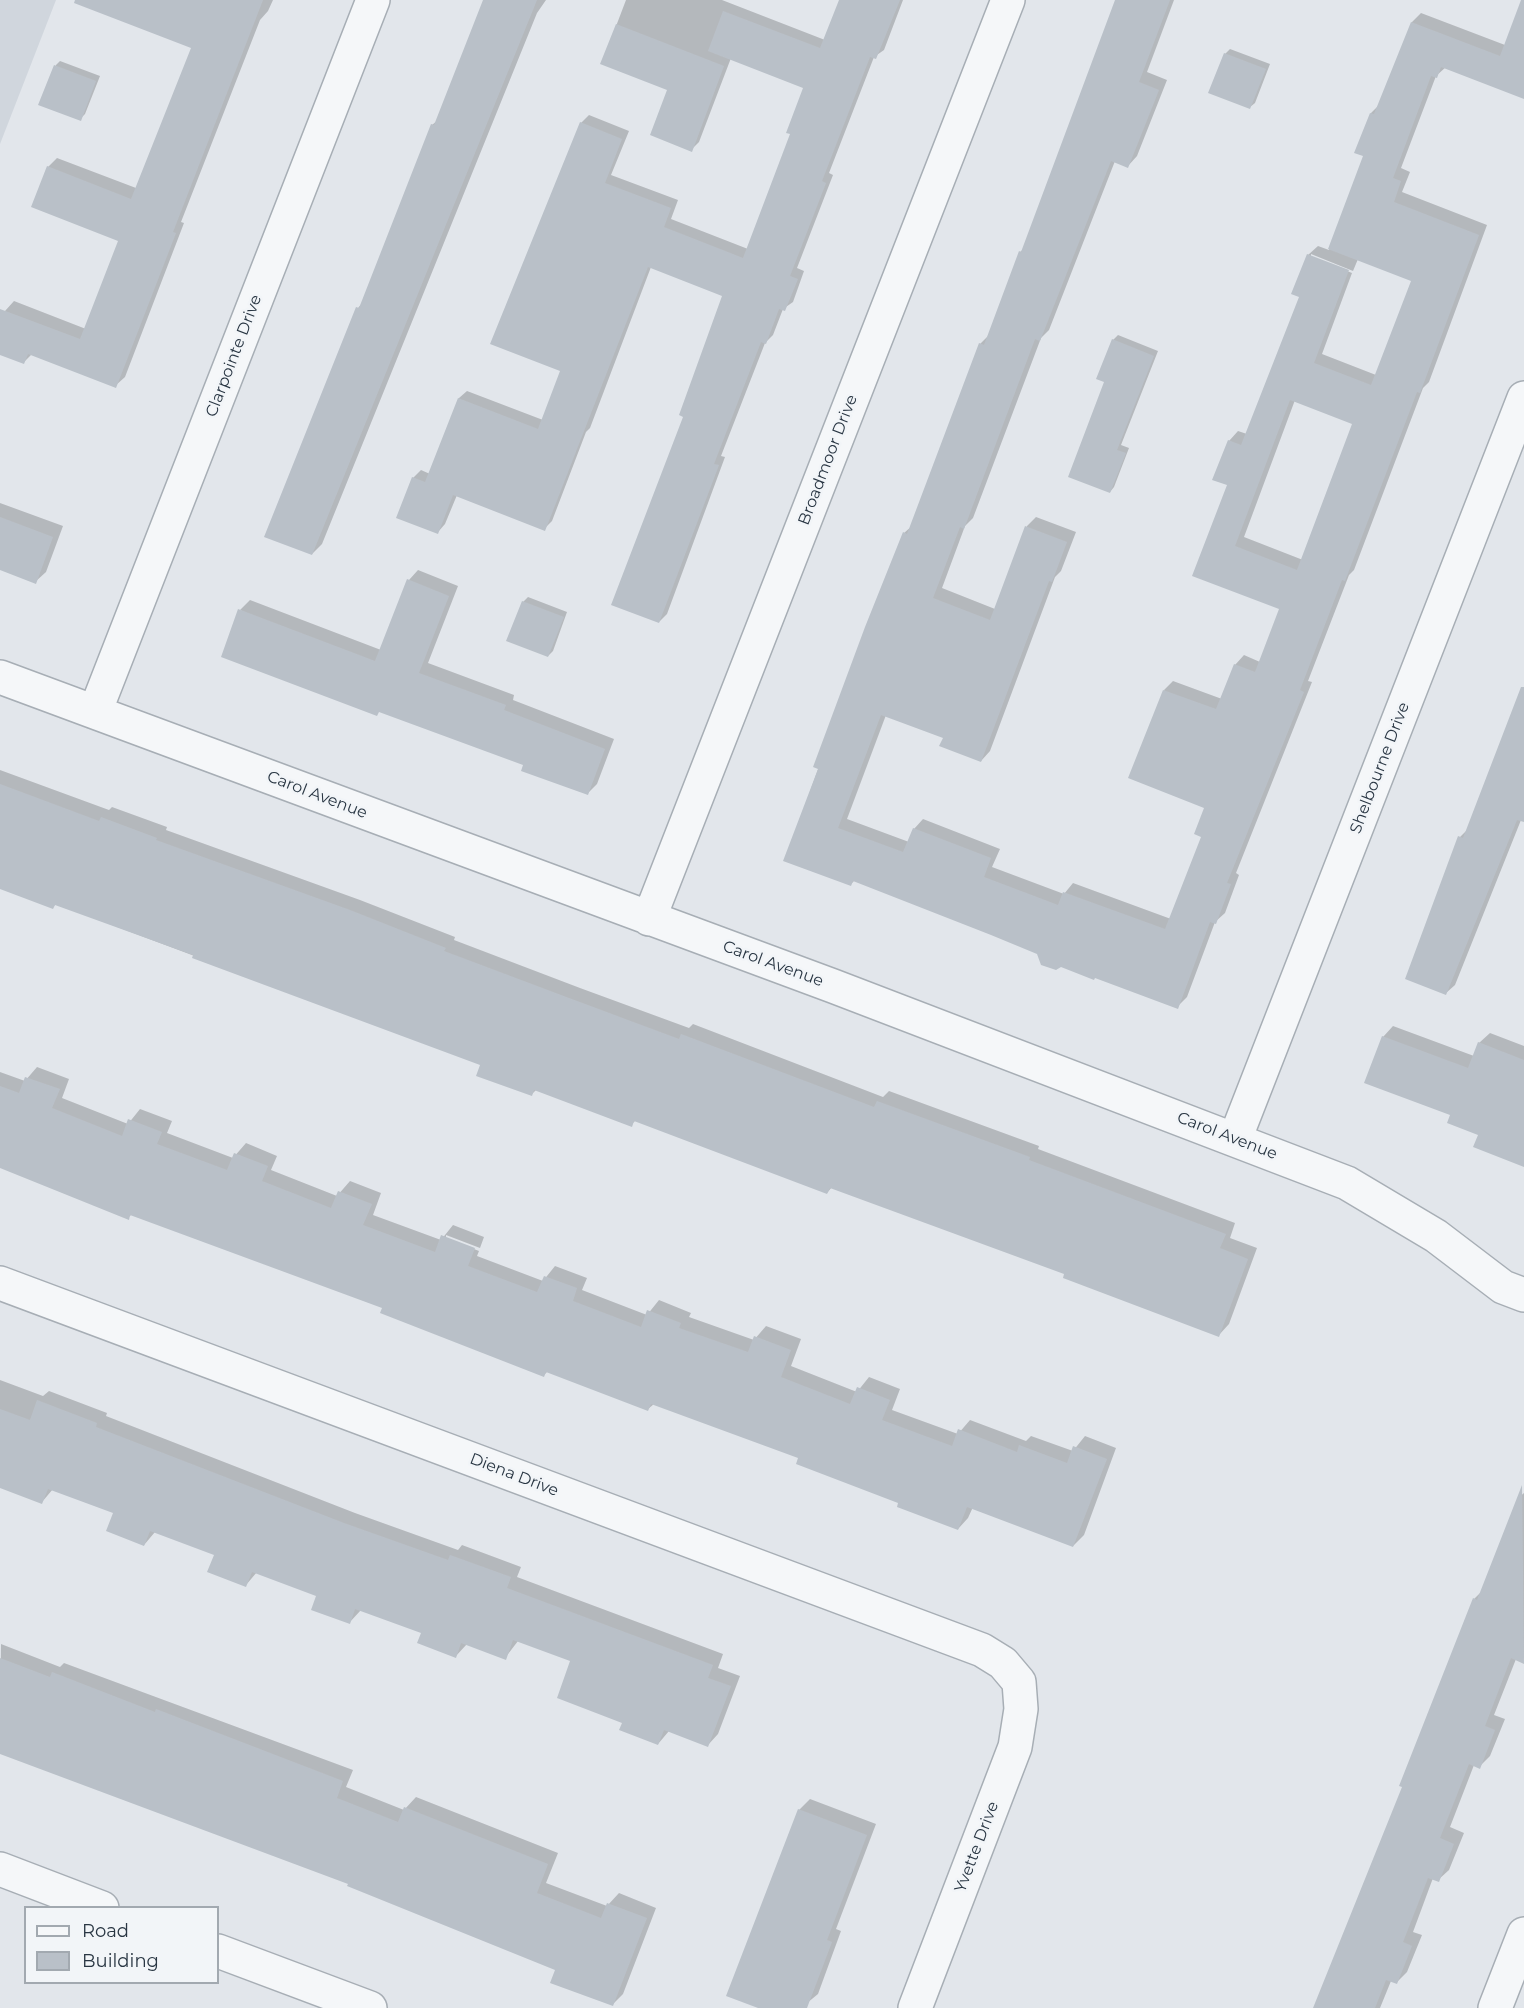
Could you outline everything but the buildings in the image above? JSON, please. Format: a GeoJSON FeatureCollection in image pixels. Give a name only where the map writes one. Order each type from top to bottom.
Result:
{"type":"FeatureCollection","features":[{"type":"Feature","properties":{"kind":"street","name":"Clarpointe Drive"},"geometry":{"type":"LineString","coordinates":[[95,712],[373,0]]}},
{"type":"Feature","properties":{"kind":"street","name":"Broadmoor Drive"},"geometry":{"type":"LineString","coordinates":[[649,919],[1008,0]]}},
{"type":"Feature","properties":{"kind":"street","name":"Shelbourne Drive"},"geometry":{"type":"LineString","coordinates":[[1235,1139],[1524,398]]}},
{"type":"Feature","properties":{"kind":"street","name":"Carol Avenue"},"geometry":{"type":"LineString","coordinates":[[0,677],[1235,1139],[1347,1183],[1436,1236],[1503,1287],[1524,1295]]}},
{"type":"Feature","properties":{"kind":"street","name":"Diena Drive"},"geometry":{"type":"LineString","coordinates":[[0,1283],[982,1650],[1003,1663],[1019,1682]]}},
{"type":"Feature","properties":{"kind":"street","name":"Yvette Drive"},"geometry":{"type":"LineString","coordinates":[[915,2008],[1015,1747],[1021,1709],[1019,1682]]}},
{"type":"Feature","properties":{"kind":"street"},"geometry":{"type":"LineString","coordinates":[[0,1869],[97,1906]]}},
{"type":"Feature","properties":{"kind":"street"},"geometry":{"type":"LineString","coordinates":[[1496,2008],[1524,1934]]}},
{"type":"Feature","properties":{"kind":"street"},"geometry":{"type":"LineString","coordinates":[[219,1951],[370,2008]]}},
{"type":"Feature","properties":{"kind":"shaded area"},"geometry":{"type":"Polygon","coordinates":[[[0,0],[56,0],[0,144],[0,0]]]}}]}
